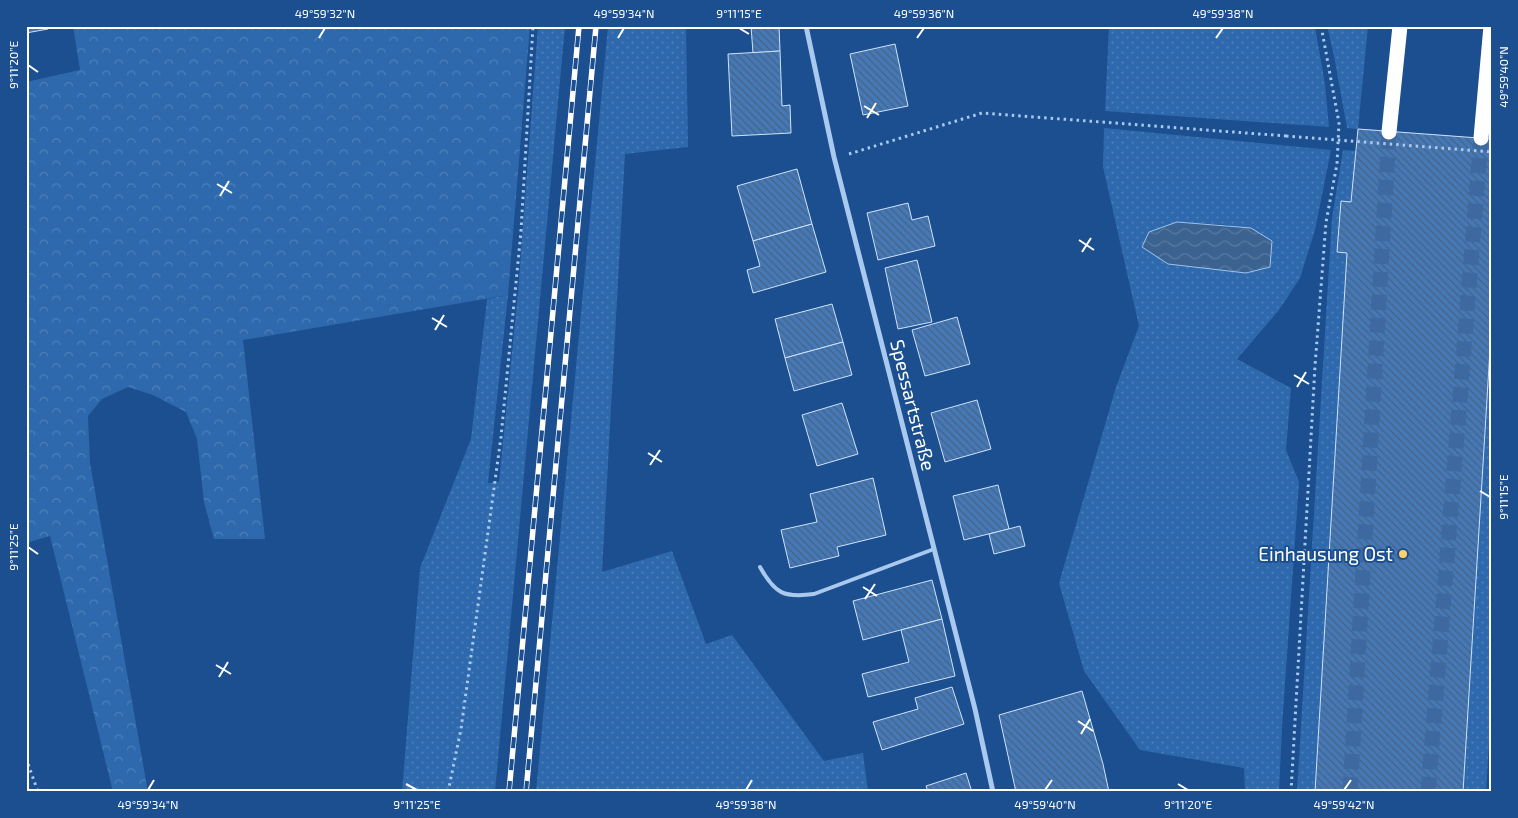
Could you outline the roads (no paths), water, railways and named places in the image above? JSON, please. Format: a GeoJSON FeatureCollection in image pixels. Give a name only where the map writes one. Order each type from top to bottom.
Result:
{"type":"FeatureCollection","features":[{"type":"Feature","properties":{"kind":"highway"},"geometry":{"type":"LineString","coordinates":[[1389,132],[1400,26]]}},
{"type":"Feature","properties":{"kind":"highway"},"geometry":{"type":"LineString","coordinates":[[1481,138],[1491,26]]}},
{"type":"Feature","properties":{"kind":"street","name":"Spessartstraße"},"geometry":{"type":"LineString","coordinates":[[806,26],[834,157],[975,709],[992,792]]}},
{"type":"Feature","properties":{"kind":"lane"},"geometry":{"type":"LineString","coordinates":[[760,567],[768,582],[781,592],[796,596],[814,594],[934,549]]}},
{"type":"Feature","properties":{"kind":"water"},"geometry":{"type":"Polygon","coordinates":[[[1177,222],[1251,228],[1272,241],[1270,267],[1246,273],[1168,264],[1142,247],[1149,232],[1177,222]]]}},
{"type":"Feature","properties":{"kind":"tunnel"},"geometry":{"type":"LineString","coordinates":[[1350,792],[1389,132]]}},
{"type":"Feature","properties":{"kind":"tunnel"},"geometry":{"type":"LineString","coordinates":[[1428,792],[1481,138]]}},
{"type":"Feature","properties":{"kind":"railway"},"geometry":{"type":"LineString","coordinates":[[509,792],[579,26]]}},
{"type":"Feature","properties":{"kind":"railway"},"geometry":{"type":"LineString","coordinates":[[526,792],[596,26]]}},
{"type":"Feature","properties":{"kind":"place","name":"Einhausung Ost"},"geometry":{"type":"Point","coordinates":[1403,554]}}]}
